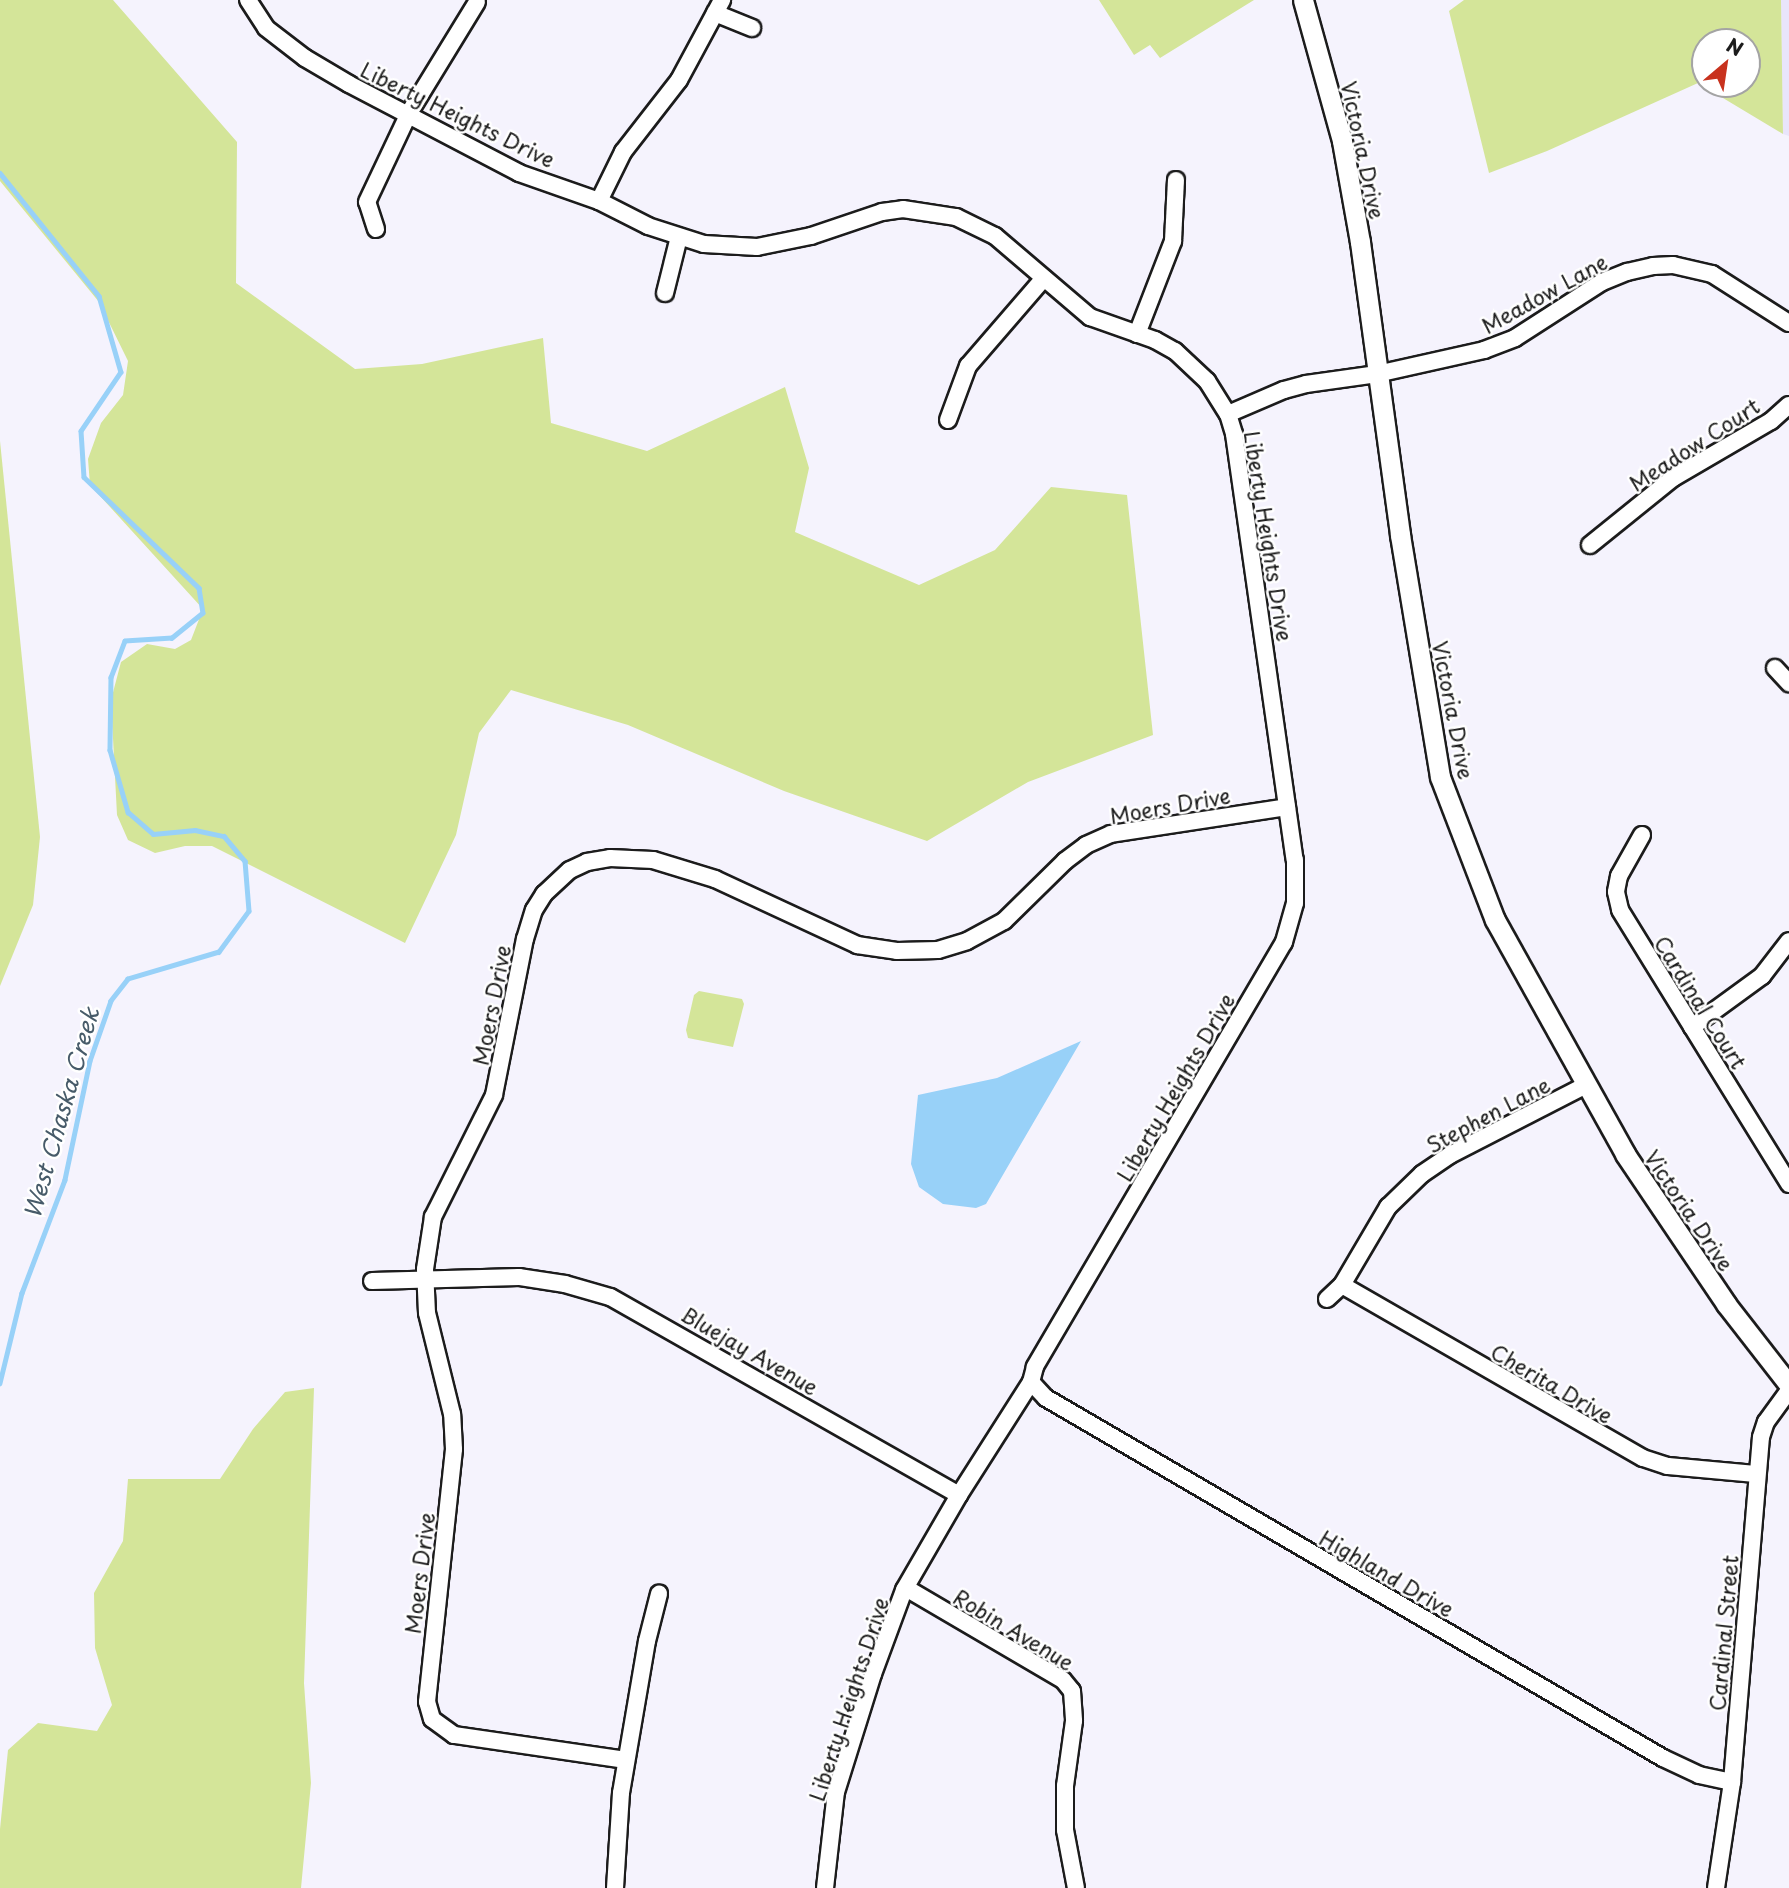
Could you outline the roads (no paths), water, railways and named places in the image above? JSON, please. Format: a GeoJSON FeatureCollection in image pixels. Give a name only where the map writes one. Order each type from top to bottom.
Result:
{"type":"FeatureCollection","features":[{"type":"Feature","properties":{"kind":"street","name":"Liberty Heights Drive"},"geometry":{"type":"LineString","coordinates":[[248,0],[266,28],[305,58],[519,173],[599,201],[648,226],[679,237],[704,244],[757,247],[811,236],[882,212],[904,209],[930,211],[978,226],[1090,317],[1175,351],[1192,365],[1228,414],[1234,434],[1297,879],[1295,903],[1284,942],[1035,1367],[1031,1382]]}},
{"type":"Feature","properties":{"kind":"street","name":"Victoria Drive"},"geometry":{"type":"LineString","coordinates":[[1303,0],[1342,141],[1360,242],[1400,535],[1440,777],[1494,920],[1586,1085],[1662,1212],[1726,1304],[1789,1387]]}},
{"type":"Feature","properties":{"kind":"street"},"geometry":{"type":"LineString","coordinates":[[376,229],[367,202],[409,113],[477,2]]}},
{"type":"Feature","properties":{"kind":"street"},"geometry":{"type":"LineString","coordinates":[[599,201],[623,152],[679,80],[718,6],[752,28]]}},
{"type":"Feature","properties":{"kind":"street"},"geometry":{"type":"LineString","coordinates":[[1137,334],[1173,241],[1176,180]]}},
{"type":"Feature","properties":{"kind":"street"},"geometry":{"type":"LineString","coordinates":[[665,293],[679,237]]}},
{"type":"Feature","properties":{"kind":"street","name":"Meadow Lane"},"geometry":{"type":"LineString","coordinates":[[1228,414],[1284,390],[1377,374],[1484,350],[1515,338],[1602,282],[1653,266],[1673,265],[1712,274],[1789,323]]}},
{"type":"Feature","properties":{"kind":"street"},"geometry":{"type":"LineString","coordinates":[[948,420],[968,366],[1044,278]]}},
{"type":"Feature","properties":{"kind":"street","name":"Meadow Court"},"geometry":{"type":"LineString","coordinates":[[1590,545],[1672,478],[1770,421],[1789,405]]}},
{"type":"Feature","properties":{"kind":"street"},"geometry":{"type":"LineString","coordinates":[[1775,668],[1789,683]]}},
{"type":"Feature","properties":{"kind":"street","name":"Moers Drive"},"geometry":{"type":"LineString","coordinates":[[626,1760],[454,1735],[442,1728],[430,1714],[426,1686],[454,1449],[452,1414],[427,1313],[425,1280],[433,1217],[494,1095],[525,939],[534,910],[551,886],[578,865],[610,858],[635,858],[676,865],[715,879],[857,945],[897,951],[924,951],[967,941],[1004,921],[1065,861],[1086,845],[1111,834],[1287,807]]}},
{"type":"Feature","properties":{"kind":"street","name":"Cardinal Court"},"geometry":{"type":"LineString","coordinates":[[1642,835],[1619,876],[1617,901],[1625,920],[1789,1184]]}},
{"type":"Feature","properties":{"kind":"street"},"geometry":{"type":"LineString","coordinates":[[1692,1027],[1762,976],[1789,941]]}},
{"type":"Feature","properties":{"kind":"street","name":"Stephen Lane"},"geometry":{"type":"LineString","coordinates":[[1327,1299],[1342,1285],[1388,1207],[1422,1174],[1450,1156],[1586,1085]]}},
{"type":"Feature","properties":{"kind":"street","name":"Bluejay Avenue"},"geometry":{"type":"LineString","coordinates":[[372,1280],[519,1277],[565,1284],[610,1297],[959,1495]]}},
{"type":"Feature","properties":{"kind":"street","name":"Cherita Drive"},"geometry":{"type":"LineString","coordinates":[[1342,1285],[1643,1458],[1668,1466],[1756,1474]]}},
{"type":"Feature","properties":{"kind":"street"},"geometry":{"type":"LineString","coordinates":[[959,1495],[1031,1382]]}},
{"type":"Feature","properties":{"kind":"street","name":"Highland Drive"},"geometry":{"type":"LineString","coordinates":[[1031,1382],[1046,1398],[1663,1758],[1699,1775],[1732,1782]]}},
{"type":"Feature","properties":{"kind":"street","name":"Cardinal Street"},"geometry":{"type":"LineString","coordinates":[[1716,1888],[1732,1782],[1756,1474],[1766,1422],[1789,1387]]}},
{"type":"Feature","properties":{"kind":"street","name":"Liberty Heights Drive"},"geometry":{"type":"LineString","coordinates":[[825,1888],[836,1792],[873,1674],[906,1588],[959,1495]]}},
{"type":"Feature","properties":{"kind":"street","name":"Robin Avenue"},"geometry":{"type":"LineString","coordinates":[[906,1588],[1063,1681],[1072,1691],[1074,1721],[1065,1786],[1065,1830],[1076,1888]]}},
{"type":"Feature","properties":{"kind":"street"},"geometry":{"type":"LineString","coordinates":[[615,1888],[621,1793],[647,1641],[659,1594]]}},
{"type":"Feature","properties":{"kind":"water"},"geometry":{"type":"Polygon","coordinates":[[[1081,1041],[986,1204],[976,1208],[943,1204],[919,1187],[911,1164],[918,1095],[997,1078],[1081,1041]]]}},
{"type":"Feature","properties":{"kind":"waterway","name":"West Chaska Creek"},"geometry":{"type":"LineString","coordinates":[[0,173],[99,296],[121,372],[81,431],[84,477],[199,588],[203,613],[172,638],[125,641],[111,677],[110,750],[128,812],[153,834],[195,830],[224,836],[245,861],[249,911],[219,952],[128,979],[111,1001],[90,1061],[65,1180],[22,1293],[0,1383]]}}]}
